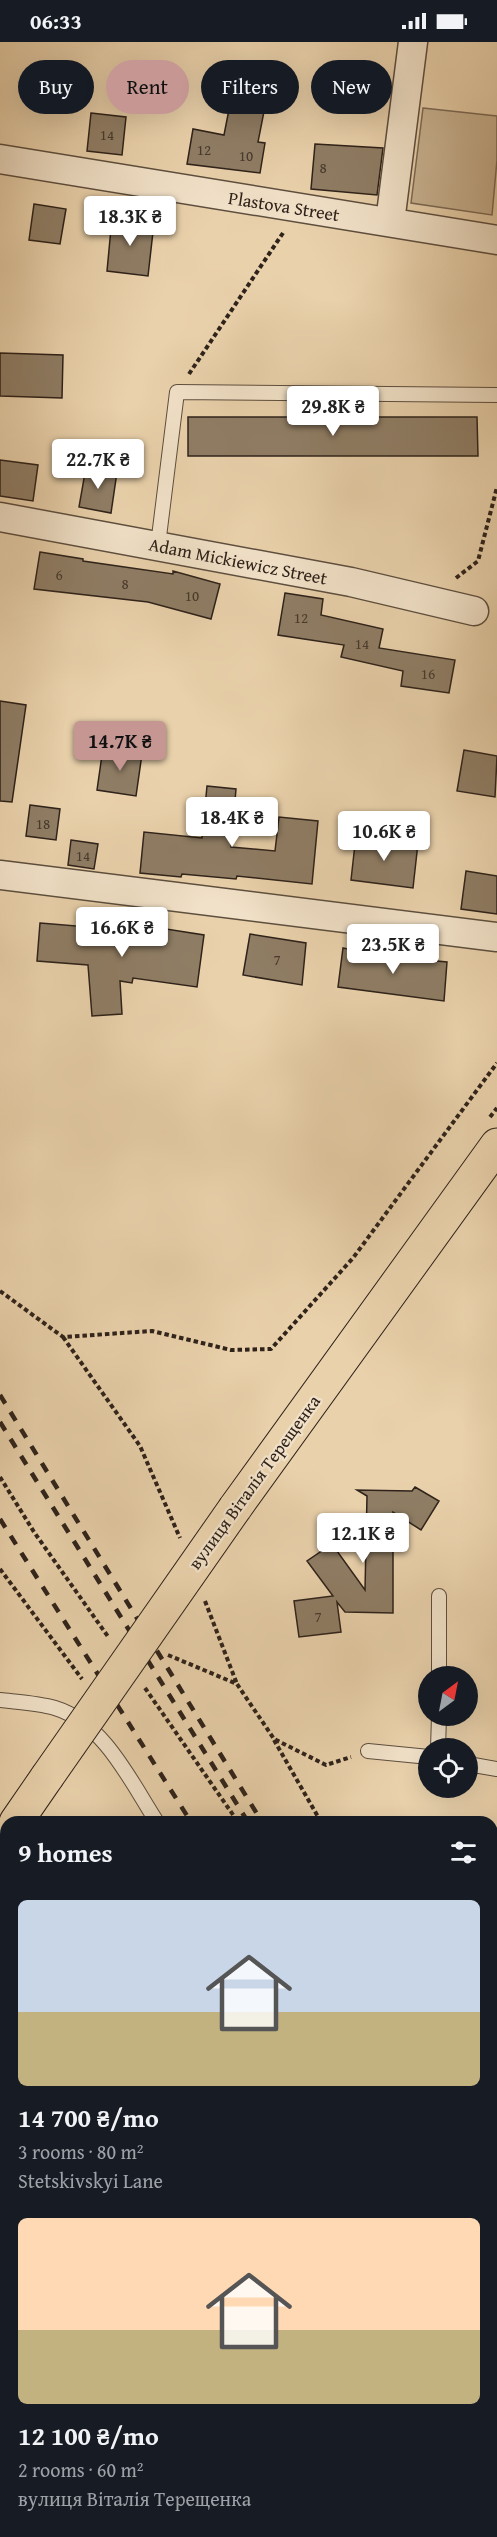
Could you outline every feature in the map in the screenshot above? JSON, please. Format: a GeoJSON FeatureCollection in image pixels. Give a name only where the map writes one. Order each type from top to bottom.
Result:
{"type":"FeatureCollection","features":[{"type":"Feature","properties":{"kind":"main road","name":"вулиця Віталія Терещенка"},"geometry":{"type":"LineString","coordinates":[[20,1816],[236,1508],[497,1145]]}},
{"type":"Feature","properties":{"kind":"street"},"geometry":{"type":"LineString","coordinates":[[390,222],[413,42]]}},
{"type":"Feature","properties":{"kind":"street","name":"Plastova Street"},"geometry":{"type":"LineString","coordinates":[[0,159],[497,240]]}},
{"type":"Feature","properties":{"kind":"street","name":"Adam Mickiewicz Street"},"geometry":{"type":"LineString","coordinates":[[0,517],[351,582],[474,611]]}},
{"type":"Feature","properties":{"kind":"street"},"geometry":{"type":"LineString","coordinates":[[0,875],[497,937]]}},
{"type":"Feature","properties":{"kind":"lane"},"geometry":{"type":"LineString","coordinates":[[158,545],[177,392],[497,395]]}},
{"type":"Feature","properties":{"kind":"lane"},"geometry":{"type":"LineString","coordinates":[[439,1666],[440,1596]]}},
{"type":"Feature","properties":{"kind":"lane"},"geometry":{"type":"LineString","coordinates":[[0,1700],[54,1708],[80,1719],[112,1754],[153,1816]]}},
{"type":"Feature","properties":{"kind":"lane"},"geometry":{"type":"LineString","coordinates":[[368,1751],[418,1756]]}},
{"type":"Feature","properties":{"kind":"lane"},"geometry":{"type":"LineString","coordinates":[[478,1766],[497,1769]]}},
{"type":"Feature","properties":{"kind":"path"},"geometry":{"type":"LineString","coordinates":[[177,392],[299,209]]}},
{"type":"Feature","properties":{"kind":"path"},"geometry":{"type":"LineString","coordinates":[[427,600],[478,561],[497,487]]}},
{"type":"Feature","properties":{"kind":"path"},"geometry":{"type":"LineString","coordinates":[[63,1337],[152,1331],[231,1350],[271,1349],[353,1258],[497,1063]]}},
{"type":"Feature","properties":{"kind":"path"},"geometry":{"type":"LineString","coordinates":[[0,1291],[63,1337],[140,1446],[181,1539]]}},
{"type":"Feature","properties":{"kind":"path"},"geometry":{"type":"LineString","coordinates":[[0,1477],[34,1532],[114,1645]]}},
{"type":"Feature","properties":{"kind":"path"},"geometry":{"type":"LineString","coordinates":[[202,1595],[237,1684],[274,1739],[318,1816]]}},
{"type":"Feature","properties":{"kind":"path"},"geometry":{"type":"LineString","coordinates":[[101,1626],[109,1630]]}},
{"type":"Feature","properties":{"kind":"path"},"geometry":{"type":"LineString","coordinates":[[165,1654],[237,1684]]}},
{"type":"Feature","properties":{"kind":"path"},"geometry":{"type":"LineString","coordinates":[[140,1682],[234,1816]]}},
{"type":"Feature","properties":{"kind":"path"},"geometry":{"type":"LineString","coordinates":[[274,1739],[326,1765],[368,1751]]}},
{"type":"Feature","properties":{"kind":"shaded area"},"geometry":{"type":"Polygon","coordinates":[[[423,108],[497,116],[497,160],[492,215],[411,203],[423,108]]]}},
{"type":"Feature","properties":{"kind":"building"},"geometry":{"type":"Polygon","coordinates":[[[91,114],[126,117],[122,155],[87,151],[91,114]]]}},
{"type":"Feature","properties":{"kind":"building"},"geometry":{"type":"Polygon","coordinates":[[[228,114],[264,114],[258,142],[265,143],[260,173],[187,164],[193,129],[224,135],[228,114]]]}},
{"type":"Feature","properties":{"kind":"building"},"geometry":{"type":"Polygon","coordinates":[[[315,144],[383,148],[377,195],[311,189],[315,144]]]}},
{"type":"Feature","properties":{"kind":"building"},"geometry":{"type":"Polygon","coordinates":[[[34,204],[66,209],[60,244],[29,240],[34,204]]]}},
{"type":"Feature","properties":{"kind":"building"},"geometry":{"type":"Polygon","coordinates":[[[112,218],[154,223],[148,276],[107,271],[112,218]]]}},
{"type":"Feature","properties":{"kind":"building"},"geometry":{"type":"Polygon","coordinates":[[[0,353],[63,355],[62,398],[0,396],[0,353]]]}},
{"type":"Feature","properties":{"kind":"building"},"geometry":{"type":"Polygon","coordinates":[[[188,417],[477,417],[478,456],[188,456],[188,417]]]}},
{"type":"Feature","properties":{"kind":"building"},"geometry":{"type":"Polygon","coordinates":[[[0,460],[38,465],[33,501],[0,496],[0,460]]]}},
{"type":"Feature","properties":{"kind":"building"},"geometry":{"type":"Polygon","coordinates":[[[86,467],[117,472],[111,513],[79,507],[86,467]]]}},
{"type":"Feature","properties":{"kind":"building"},"geometry":{"type":"Polygon","coordinates":[[[40,552],[83,559],[83,561],[173,574],[173,571],[220,584],[211,619],[148,602],[34,589],[40,552]]]}},
{"type":"Feature","properties":{"kind":"building"},"geometry":{"type":"Polygon","coordinates":[[[285,593],[323,599],[321,615],[383,629],[379,648],[455,660],[449,693],[401,686],[403,671],[341,657],[344,645],[278,635],[285,593]]]}},
{"type":"Feature","properties":{"kind":"building"},"geometry":{"type":"Polygon","coordinates":[[[0,701],[26,705],[12,802],[0,801],[0,701]]]}},
{"type":"Feature","properties":{"kind":"building"},"geometry":{"type":"Polygon","coordinates":[[[103,748],[142,754],[136,796],[97,790],[103,748]]]}},
{"type":"Feature","properties":{"kind":"building"},"geometry":{"type":"Polygon","coordinates":[[[464,750],[497,756],[495,797],[457,791],[464,750]]]}},
{"type":"Feature","properties":{"kind":"building"},"geometry":{"type":"Polygon","coordinates":[[[207,786],[236,789],[231,847],[275,851],[279,817],[318,821],[312,884],[237,876],[236,879],[140,873],[144,832],[202,838],[207,786]]]}},
{"type":"Feature","properties":{"kind":"building"},"geometry":{"type":"Polygon","coordinates":[[[30,805],[60,809],[56,840],[26,836],[30,805]]]}},
{"type":"Feature","properties":{"kind":"building"},"geometry":{"type":"Polygon","coordinates":[[[356,835],[418,843],[413,888],[351,880],[356,835]]]}},
{"type":"Feature","properties":{"kind":"building"},"geometry":{"type":"Polygon","coordinates":[[[71,840],[98,844],[94,869],[68,865],[71,840]]]}},
{"type":"Feature","properties":{"kind":"building"},"geometry":{"type":"Polygon","coordinates":[[[466,871],[497,876],[497,914],[461,909],[466,871]]]}},
{"type":"Feature","properties":{"kind":"building"},"geometry":{"type":"Polygon","coordinates":[[[40,923],[100,928],[101,923],[159,932],[160,928],[204,935],[197,987],[133,978],[132,983],[120,981],[122,1014],[92,1016],[88,965],[37,961],[40,923]]]}},
{"type":"Feature","properties":{"kind":"building"},"geometry":{"type":"Polygon","coordinates":[[[250,934],[306,943],[302,985],[243,975],[250,934]]]}},
{"type":"Feature","properties":{"kind":"building"},"geometry":{"type":"Polygon","coordinates":[[[343,948],[383,956],[447,962],[444,1001],[338,987],[343,948]]]}},
{"type":"Feature","properties":{"kind":"building"},"geometry":{"type":"Polygon","coordinates":[[[415,1487],[439,1501],[421,1530],[393,1512],[393,1613],[345,1612],[337,1602],[341,1632],[299,1637],[294,1601],[333,1596],[307,1561],[332,1544],[365,1590],[367,1496],[357,1490],[412,1491],[415,1487]]]}},
{"type":"Feature","properties":{"kind":"railway"},"geometry":{"type":"LineString","coordinates":[[0,1395],[258,1816]]}},
{"type":"Feature","properties":{"kind":"railway"},"geometry":{"type":"LineString","coordinates":[[0,1422],[244,1816]]}},
{"type":"Feature","properties":{"kind":"railway"},"geometry":{"type":"LineString","coordinates":[[0,1519],[187,1816]]}}]}
